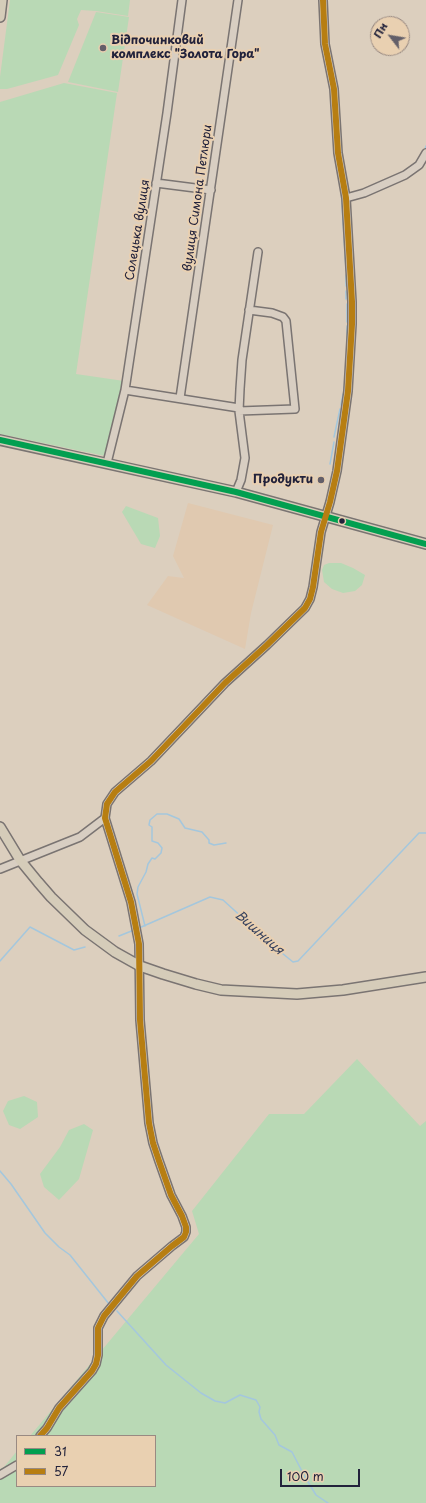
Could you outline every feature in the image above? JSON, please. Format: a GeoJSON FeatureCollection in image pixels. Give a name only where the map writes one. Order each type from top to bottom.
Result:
{"type":"FeatureCollection","features":[{"type":"Feature","properties":{"kind":"main road"},"geometry":{"type":"LineString","coordinates":[[0,17],[2,0]]}},
{"type":"Feature","properties":{"kind":"main road"},"geometry":{"type":"LineString","coordinates":[[0,440],[236,492],[426,544]]}},
{"type":"Feature","properties":{"kind":"main road"},"geometry":{"type":"LineString","coordinates":[[0,827],[20,860],[51,898],[85,930],[115,952],[140,966],[196,984],[221,990],[297,994],[343,990],[426,977]]}},
{"type":"Feature","properties":{"kind":"street","name":"Солецька вулиця"},"geometry":{"type":"LineString","coordinates":[[107,463],[125,390],[182,0]]}},
{"type":"Feature","properties":{"kind":"street","name":"вулиця Симона Петлюри"},"geometry":{"type":"LineString","coordinates":[[180,398],[238,0]]}},
{"type":"Feature","properties":{"kind":"street"},"geometry":{"type":"LineString","coordinates":[[41,1435],[59,1408],[92,1371],[96,1364],[98,1355],[98,1328],[104,1316],[137,1276],[184,1237],[186,1227],[171,1195],[159,1161],[149,1123],[140,1020],[139,944],[131,902],[105,818],[107,804],[115,792],[150,761],[225,682],[267,645],[305,608],[312,593],[321,532],[326,517],[339,458],[351,355],[352,302],[346,198],[338,153],[334,89],[324,44],[323,0]]}},
{"type":"Feature","properties":{"kind":"street"},"geometry":{"type":"LineString","coordinates":[[346,198],[364,193],[405,175],[419,165],[426,153]]}},
{"type":"Feature","properties":{"kind":"street"},"geometry":{"type":"LineString","coordinates":[[156,183],[211,190]]}},
{"type":"Feature","properties":{"kind":"street"},"geometry":{"type":"LineString","coordinates":[[236,492],[241,480],[245,458],[239,409],[242,360],[258,252]]}},
{"type":"Feature","properties":{"kind":"street"},"geometry":{"type":"LineString","coordinates":[[125,390],[239,409],[295,408],[286,321],[283,317],[272,313],[249,310]]}},
{"type":"Feature","properties":{"kind":"street"},"geometry":{"type":"LineString","coordinates":[[0,869],[80,837],[105,818]]}},
{"type":"Feature","properties":{"kind":"street"},"geometry":{"type":"LineString","coordinates":[[0,1475],[16,1466]]}},
{"type":"Feature","properties":{"kind":"shaded area"},"geometry":{"type":"Polygon","coordinates":[[[188,503],[273,525],[251,613],[245,649],[147,605],[168,576],[184,578],[173,556],[188,503]]]}},
{"type":"Feature","properties":{"kind":"green space"},"geometry":{"type":"Polygon","coordinates":[[[10,0],[130,0],[128,16],[81,10],[77,19],[79,25],[58,75],[7,89],[0,89],[0,77],[10,0]]]}},
{"type":"Feature","properties":{"kind":"green space","name":"Відпочинковий комплекс \"Золота Гора\""},"geometry":{"type":"Polygon","coordinates":[[[96,12],[129,17],[118,92],[68,82],[96,12]]]}},
{"type":"Feature","properties":{"kind":"green space"},"geometry":{"type":"Polygon","coordinates":[[[64,83],[117,93],[76,374],[124,381],[105,456],[0,434],[0,102],[64,83]]]}},
{"type":"Feature","properties":{"kind":"green space"},"geometry":{"type":"Polygon","coordinates":[[[126,506],[158,518],[160,536],[155,548],[141,544],[122,512],[126,506]]]}},
{"type":"Feature","properties":{"kind":"green space"},"geometry":{"type":"Polygon","coordinates":[[[329,563],[341,563],[365,575],[362,585],[355,591],[343,593],[332,589],[324,582],[322,570],[324,565],[329,563]]]}},
{"type":"Feature","properties":{"kind":"green space"},"geometry":{"type":"Polygon","coordinates":[[[357,1059],[420,1126],[426,1121],[426,1503],[0,1503],[0,1469],[4,1467],[16,1452],[16,1487],[156,1487],[156,1435],[31,1435],[199,1234],[192,1211],[269,1114],[304,1114],[357,1059]]]}},
{"type":"Feature","properties":{"kind":"green space"},"geometry":{"type":"Polygon","coordinates":[[[24,1096],[37,1102],[38,1117],[20,1129],[9,1125],[3,1111],[8,1101],[24,1096]]]}},
{"type":"Feature","properties":{"kind":"green space"},"geometry":{"type":"Polygon","coordinates":[[[84,1124],[93,1130],[79,1179],[59,1200],[44,1187],[40,1174],[60,1147],[69,1130],[84,1124]]]}},
{"type":"Feature","properties":{"kind":"waterway"},"geometry":{"type":"LineString","coordinates":[[424,152],[426,146]]}},
{"type":"Feature","properties":{"kind":"waterway"},"geometry":{"type":"LineString","coordinates":[[341,188],[346,270]]}},
{"type":"Feature","properties":{"kind":"waterway"},"geometry":{"type":"LineString","coordinates":[[346,275],[346,286]]}},
{"type":"Feature","properties":{"kind":"waterway"},"geometry":{"type":"LineString","coordinates":[[346,291],[346,299]]}},
{"type":"Feature","properties":{"kind":"waterway"},"geometry":{"type":"LineString","coordinates":[[347,304],[347,322]]}},
{"type":"Feature","properties":{"kind":"waterway"},"geometry":{"type":"LineString","coordinates":[[347,326],[347,343]]}},
{"type":"Feature","properties":{"kind":"waterway"},"geometry":{"type":"LineString","coordinates":[[344,389],[345,381]]}},
{"type":"Feature","properties":{"kind":"waterway"},"geometry":{"type":"LineString","coordinates":[[341,405],[343,394]]}},
{"type":"Feature","properties":{"kind":"waterway"},"geometry":{"type":"LineString","coordinates":[[334,437],[340,409]]}},
{"type":"Feature","properties":{"kind":"waterway"},"geometry":{"type":"LineString","coordinates":[[330,464],[334,442]]}},
{"type":"Feature","properties":{"kind":"waterway"},"geometry":{"type":"LineString","coordinates":[[145,926],[137,894],[138,887],[146,872],[148,864],[152,858],[155,859],[161,853],[162,848],[158,843],[152,841],[152,827],[149,825],[150,820],[157,814],[167,814],[179,819],[185,828],[202,832],[209,840],[209,843],[214,845],[226,843]]}},
{"type":"Feature","properties":{"kind":"waterway","name":"Вишниця"},"geometry":{"type":"LineString","coordinates":[[139,928],[210,897],[223,900],[277,949],[293,962],[298,961],[419,833],[426,833]]}},
{"type":"Feature","properties":{"kind":"waterway","name":"Вишниця"},"geometry":{"type":"LineString","coordinates":[[0,961],[30,927],[74,950],[85,947]]}},
{"type":"Feature","properties":{"kind":"waterway","name":"Вишниця"},"geometry":{"type":"LineString","coordinates":[[119,936],[134,930]]}},
{"type":"Feature","properties":{"kind":"waterway"},"geometry":{"type":"LineString","coordinates":[[0,1171],[11,1184],[45,1233],[59,1247],[70,1255],[109,1304]]}},
{"type":"Feature","properties":{"kind":"waterway"},"geometry":{"type":"LineString","coordinates":[[117,1311],[166,1365],[201,1393],[215,1401],[225,1403],[240,1395],[256,1400],[260,1407],[259,1412],[261,1419],[275,1435],[279,1445],[292,1452],[316,1495],[328,1503]]}},
{"type":"Feature","properties":{"kind":"transit line","name":"57"},"geometry":{"type":"LineString","coordinates":[[41,1435],[59,1408],[92,1371],[96,1364],[98,1355],[98,1328],[104,1316],[137,1276],[184,1237],[186,1232],[186,1227],[182,1216],[171,1195],[159,1161],[153,1143],[149,1123],[140,1020],[139,944],[131,902],[105,818],[107,804],[115,792],[151,761],[225,683],[305,608],[310,599],[313,587],[321,532],[337,471],[348,391],[352,302],[346,198],[338,153],[334,89],[325,44],[323,0]]}},
{"type":"Feature","properties":{"kind":"transit line","name":"31"},"geometry":{"type":"LineString","coordinates":[[0,440],[236,492],[426,544]]}},
{"type":"Feature","properties":{"kind":"place","name":"Відпочинковий комплекс \"Золота Гора\""},"geometry":{"type":"Point","coordinates":[103,48]}},
{"type":"Feature","properties":{"kind":"place","name":"Продукти"},"geometry":{"type":"Point","coordinates":[321,480]}}]}
